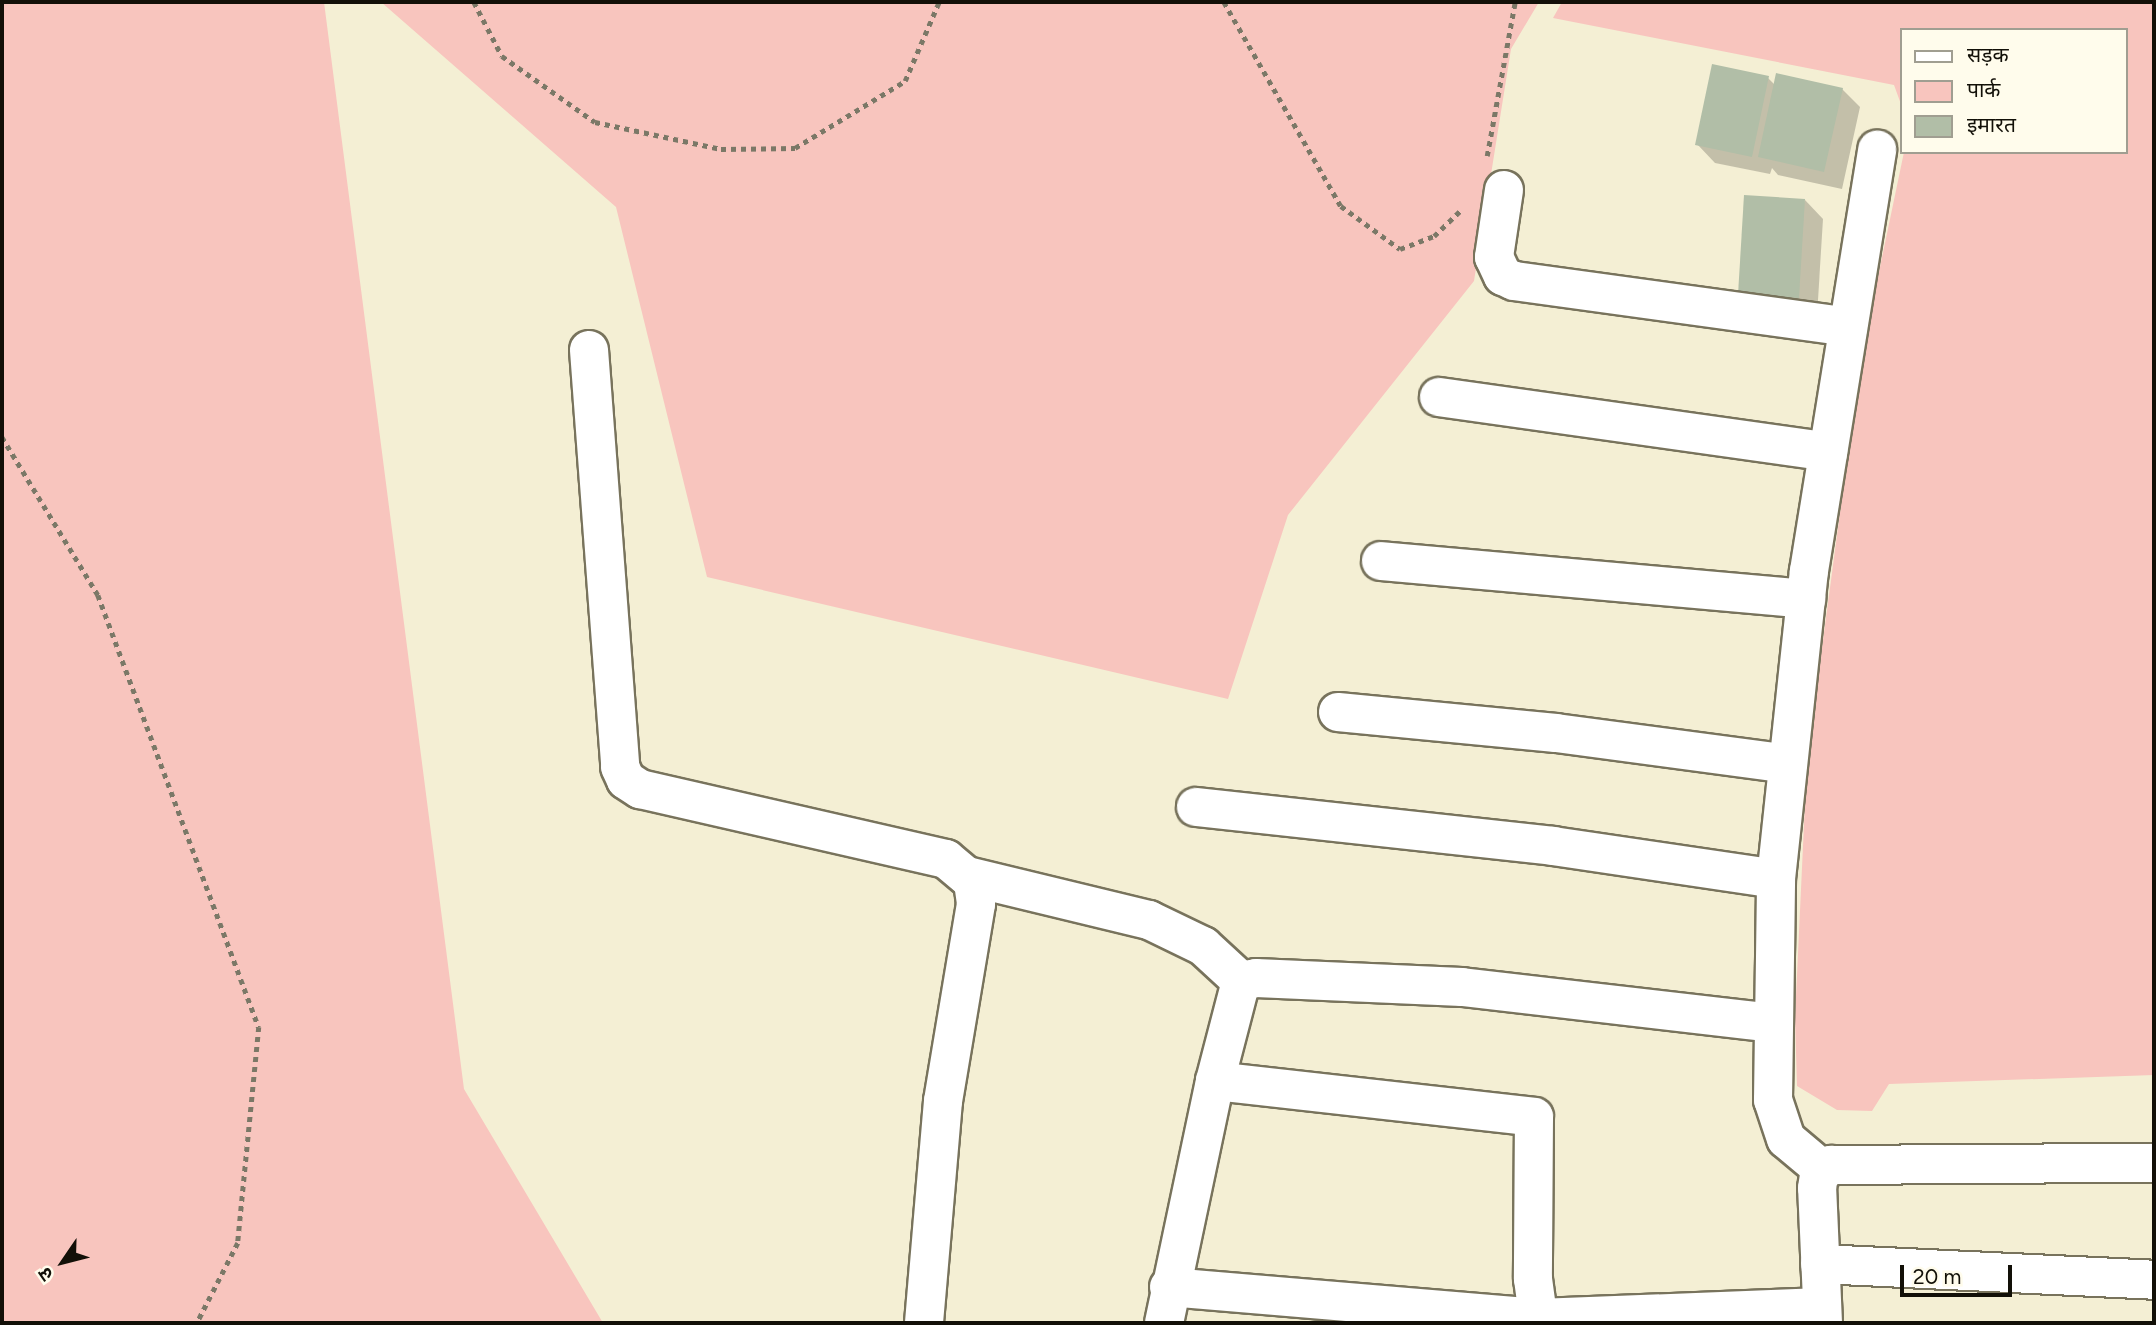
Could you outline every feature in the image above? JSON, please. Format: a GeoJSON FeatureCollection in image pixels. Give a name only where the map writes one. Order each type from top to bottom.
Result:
{"type":"FeatureCollection","features":[{"type":"Feature","properties":{"kind":"street"},"geometry":{"type":"LineString","coordinates":[[1823,1170],[1798,1153],[1776,1115],[1773,1023],[1776,879],[1805,599],[1877,149]]}},
{"type":"Feature","properties":{"kind":"street"},"geometry":{"type":"LineString","coordinates":[[1488,184],[1494,257],[1503,276],[1514,281],[1848,327]]}},
{"type":"Feature","properties":{"kind":"street"},"geometry":{"type":"LineString","coordinates":[[589,350],[620,767],[626,779],[640,789],[946,859],[967,876],[1149,920],[1203,946],[1241,981],[1282,979],[1462,986],[1773,1023]]}},
{"type":"Feature","properties":{"kind":"street"},"geometry":{"type":"LineString","coordinates":[[1439,397],[1828,452]]}},
{"type":"Feature","properties":{"kind":"street"},"geometry":{"type":"LineString","coordinates":[[1381,561],[1805,599]]}},
{"type":"Feature","properties":{"kind":"street"},"geometry":{"type":"LineString","coordinates":[[1338,712],[1556,733],[1788,764]]}},
{"type":"Feature","properties":{"kind":"street"},"geometry":{"type":"LineString","coordinates":[[1196,807],[1553,846],[1776,879]]}},
{"type":"Feature","properties":{"kind":"street"},"geometry":{"type":"LineString","coordinates":[[924,1323],[943,1101],[976,904],[967,876]]}},
{"type":"Feature","properties":{"kind":"street"},"geometry":{"type":"LineString","coordinates":[[1241,981],[1215,1081],[1167,1305],[1538,1321],[1822,1315],[1817,1188],[1823,1170]]}},
{"type":"Feature","properties":{"kind":"street"},"geometry":{"type":"LineString","coordinates":[[1215,1081],[1534,1117],[1533,1279],[1538,1321]]}},
{"type":"Feature","properties":{"kind":"street"},"geometry":{"type":"LineString","coordinates":[[1823,1170],[1840,1164],[2154,1163]]}},
{"type":"Feature","properties":{"kind":"street"},"geometry":{"type":"LineString","coordinates":[[1820,1264],[2154,1280]]}},
{"type":"Feature","properties":{"kind":"path"},"geometry":{"type":"LineString","coordinates":[[474,2],[502,56],[595,122],[721,149],[795,148],[905,81],[939,2]]}},
{"type":"Feature","properties":{"kind":"path"},"geometry":{"type":"LineString","coordinates":[[1224,2],[1341,206],[1400,250],[1434,236],[1488,184],[1515,2]]}},
{"type":"Feature","properties":{"kind":"path"},"geometry":{"type":"LineString","coordinates":[[2,437],[99,595],[259,1027],[238,1242],[197,1323]]}},
{"type":"Feature","properties":{"kind":"green space"},"geometry":{"type":"Polygon","coordinates":[[[2,2],[324,2],[464,1089],[603,1323],[2,1323],[2,2]]]}},
{"type":"Feature","properties":{"kind":"green space"},"geometry":{"type":"Polygon","coordinates":[[[381,2],[1539,2],[1511,49],[1474,281],[1288,515],[1228,699],[707,577],[616,207],[381,2]]]}},
{"type":"Feature","properties":{"kind":"green space"},"geometry":{"type":"Polygon","coordinates":[[[1562,2],[2154,2],[2154,1075],[1889,1084],[1872,1111],[1837,1110],[1797,1086],[1795,1018],[1807,760],[1860,363],[1904,154],[2128,154],[2128,28],[1900,28],[1900,102],[1894,85],[1553,18],[1562,2]]]}},
{"type":"Feature","properties":{"kind":"building"},"geometry":{"type":"Polygon","coordinates":[[[1712,64],[1769,76],[1752,157],[1695,145],[1712,64]]]}},
{"type":"Feature","properties":{"kind":"building"},"geometry":{"type":"Polygon","coordinates":[[[1776,73],[1843,88],[1824,172],[1758,157],[1776,73]]]}},
{"type":"Feature","properties":{"kind":"building"},"geometry":{"type":"Polygon","coordinates":[[[1744,195],[1805,199],[1799,298],[1738,295],[1744,195]]]}}]}
